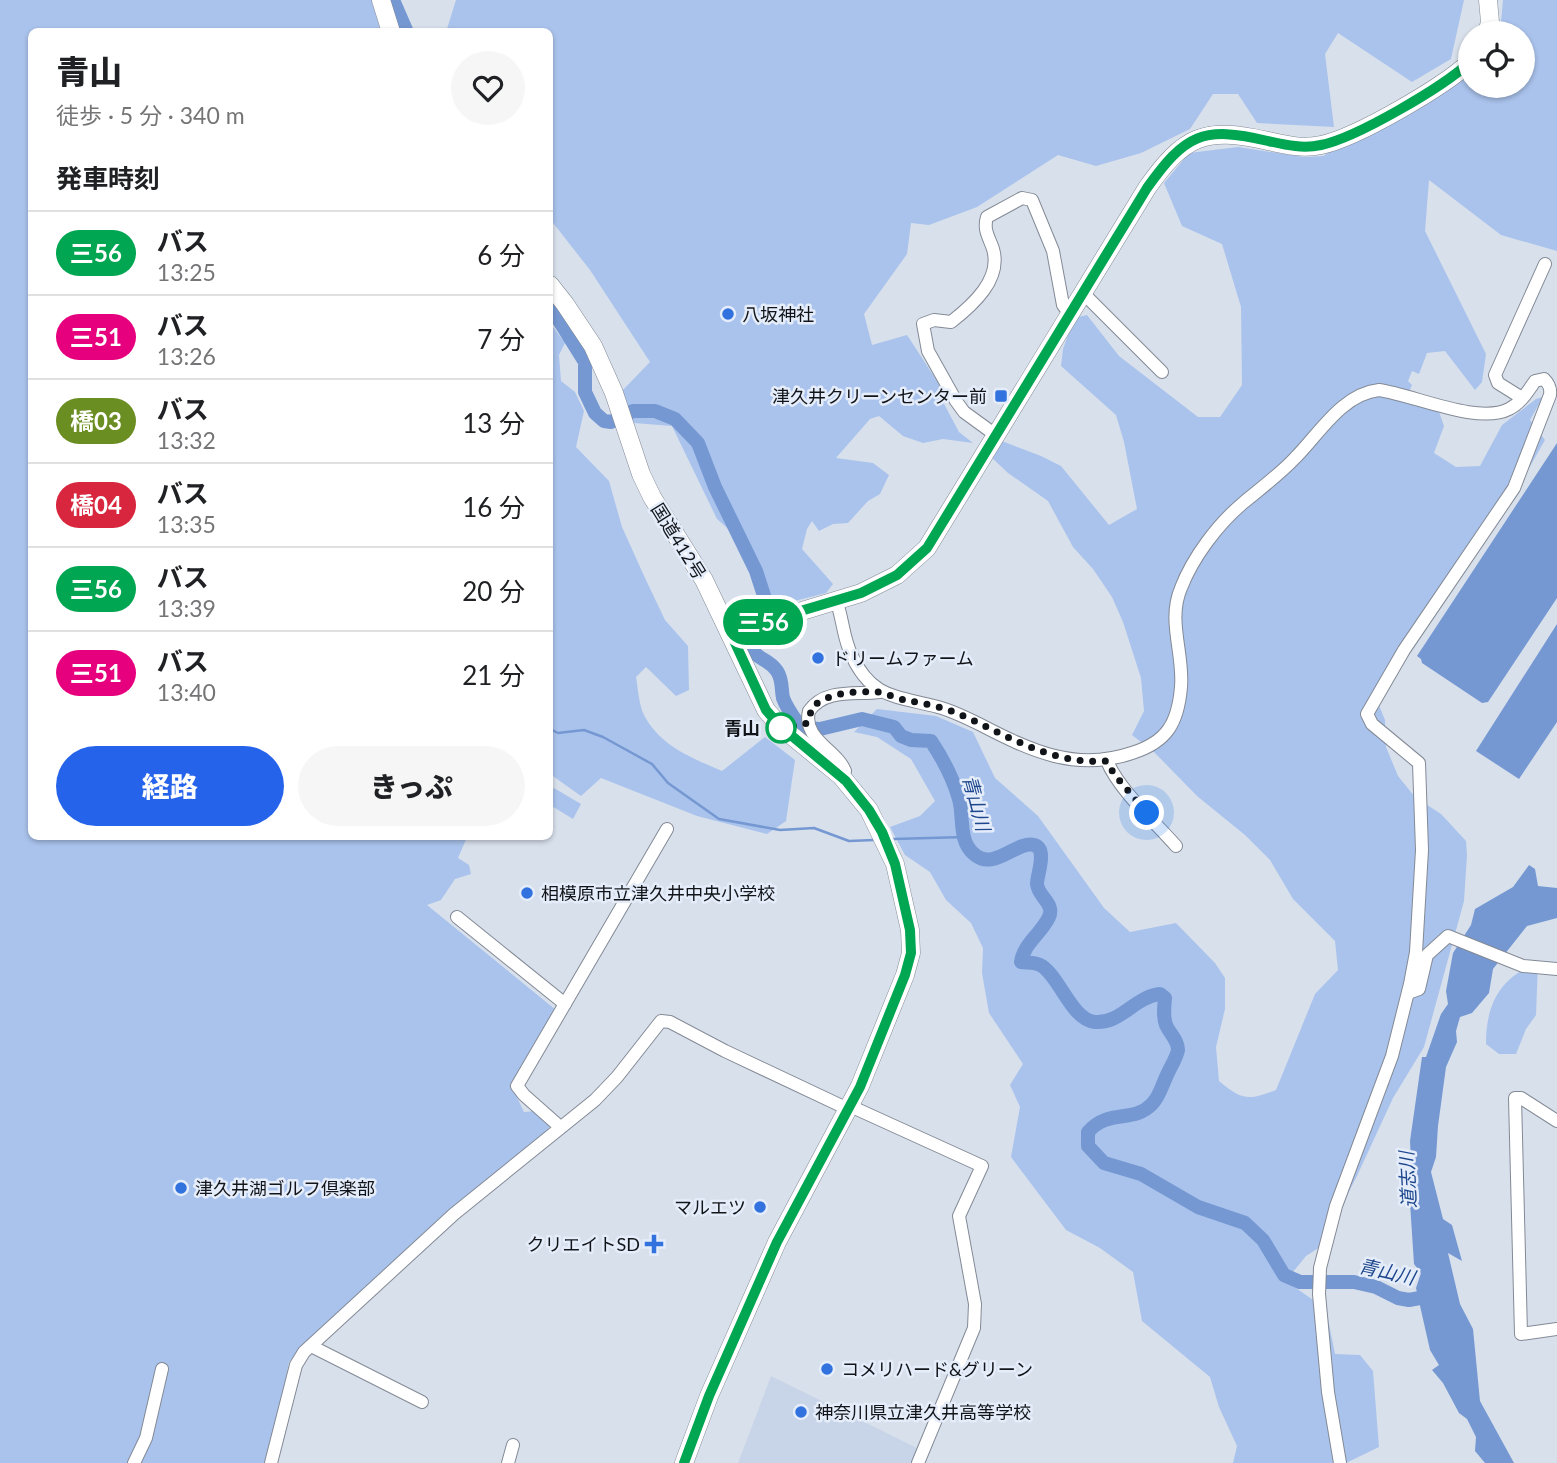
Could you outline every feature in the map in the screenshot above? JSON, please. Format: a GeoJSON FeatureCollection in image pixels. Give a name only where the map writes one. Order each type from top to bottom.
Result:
{"type":"FeatureCollection","features":[{"type":"Feature","properties":{"kind":"highway"},"geometry":{"type":"LineString","coordinates":[[381,0],[390,28]]}},
{"type":"Feature","properties":{"kind":"highway"},"geometry":{"type":"LineString","coordinates":[[1488,0],[1490,21]]}},
{"type":"Feature","properties":{"kind":"highway"},"geometry":{"type":"LineString","coordinates":[[730,632],[886,582],[918,558],[936,536],[1151,182],[1184,144],[1197,138],[1224,134],[1298,146],[1334,142],[1416,99],[1458,71]]}},
{"type":"Feature","properties":{"kind":"highway","name":"国道412号"},"geometry":{"type":"LineString","coordinates":[[553,289],[593,346],[641,474],[652,497],[704,580],[766,710],[780,726],[841,776],[869,810],[895,864],[910,930],[911,953],[905,975],[849,1108],[777,1242],[709,1396],[684,1463]]}},
{"type":"Feature","properties":{"kind":"street"},"geometry":{"type":"LineString","coordinates":[[996,436],[964,412],[956,401],[928,351],[923,324],[934,320],[951,322],[989,285],[995,262],[984,227],[987,217],[1022,198],[1032,200],[1053,251],[1063,305],[1069,313]]}},
{"type":"Feature","properties":{"kind":"street"},"geometry":{"type":"LineString","coordinates":[[1522,398],[1498,383],[1495,375],[1545,264]]}},
{"type":"Feature","properties":{"kind":"street"},"geometry":{"type":"LineString","coordinates":[[1082,292],[1162,372]]}},
{"type":"Feature","properties":{"kind":"street"},"geometry":{"type":"LineString","coordinates":[[841,776],[845,769],[819,741],[809,725],[809,711],[819,702],[841,693],[880,692],[949,710],[1010,740],[1081,762],[1107,761],[1152,746],[1169,730],[1176,716],[1182,671],[1174,619],[1182,584],[1208,542],[1234,511],[1290,464],[1345,404],[1365,393],[1379,390],[1485,415],[1510,409],[1535,380],[1544,379],[1550,388],[1550,395],[1514,488],[1404,650],[1367,714],[1373,724],[1419,763],[1421,883],[1416,952],[1392,1056],[1330,1224],[1319,1276],[1328,1392],[1340,1463]]}},
{"type":"Feature","properties":{"kind":"street"},"geometry":{"type":"LineString","coordinates":[[836,600],[852,658],[864,677],[880,692]]}},
{"type":"Feature","properties":{"kind":"street"},"geometry":{"type":"LineString","coordinates":[[1107,761],[1126,789],[1176,846]]}},
{"type":"Feature","properties":{"kind":"street"},"geometry":{"type":"LineString","coordinates":[[559,1126],[523,1096],[517,1086],[667,829]]}},
{"type":"Feature","properties":{"kind":"street"},"geometry":{"type":"LineString","coordinates":[[457,917],[565,1004]]}},
{"type":"Feature","properties":{"kind":"street"},"geometry":{"type":"LineString","coordinates":[[1408,993],[1415,992],[1421,986],[1423,968],[1432,950],[1448,936],[1523,966],[1557,969]]}},
{"type":"Feature","properties":{"kind":"street"},"geometry":{"type":"LineString","coordinates":[[271,1463],[296,1365],[311,1346],[454,1214],[559,1126],[595,1100],[617,1077],[661,1021],[670,1022],[725,1051],[982,1166],[959,1216],[975,1304],[974,1328],[918,1463]]}},
{"type":"Feature","properties":{"kind":"street"},"geometry":{"type":"LineString","coordinates":[[1557,1121],[1521,1098],[1515,1098],[1521,1334],[1557,1329]]}},
{"type":"Feature","properties":{"kind":"street"},"geometry":{"type":"LineString","coordinates":[[311,1346],[422,1402]]}},
{"type":"Feature","properties":{"kind":"street"},"geometry":{"type":"LineString","coordinates":[[134,1463],[146,1438],[162,1369]]}},
{"type":"Feature","properties":{"kind":"street"},"geometry":{"type":"LineString","coordinates":[[508,1463],[513,1445]]}},
{"type":"Feature","properties":{"kind":"shaded area"},"geometry":{"type":"Polygon","coordinates":[[[0,0],[372,0],[383,28],[28,28],[28,840],[466,840],[458,858],[469,865],[471,874],[455,879],[441,900],[427,905],[556,1010],[511,1085],[524,1112],[535,1111],[551,1125],[304,1343],[289,1362],[272,1446],[264,1463],[0,1463],[0,0]]]}},
{"type":"Feature","properties":{"kind":"shaded area"},"geometry":{"type":"Polygon","coordinates":[[[456,0],[1464,0],[1451,59],[1412,82],[1338,33],[1325,54],[1334,127],[1257,123],[1238,94],[1213,94],[1190,129],[1141,153],[1096,166],[1058,155],[977,207],[929,225],[911,223],[907,254],[864,314],[872,345],[907,335],[939,384],[942,400],[959,432],[973,443],[943,439],[923,443],[903,436],[879,416],[870,419],[836,458],[873,463],[889,475],[880,494],[868,501],[848,523],[833,524],[819,531],[812,521],[802,549],[833,584],[826,593],[771,607],[748,546],[717,519],[672,426],[634,423],[621,392],[650,362],[590,270],[553,223],[553,28],[447,28],[456,0]]]}},
{"type":"Feature","properties":{"kind":"shaded area"},"geometry":{"type":"Polygon","coordinates":[[[1503,0],[1557,0],[1557,251],[1501,235],[1429,180],[1425,231],[1486,354],[1482,382],[1475,390],[1445,351],[1427,353],[1419,374],[1412,371],[1408,381],[1412,385],[1405,401],[1438,409],[1444,426],[1434,453],[1456,467],[1480,466],[1502,425],[1536,399],[1543,397],[1530,420],[1545,440],[1515,493],[1398,659],[1378,703],[1385,720],[1386,747],[1398,776],[1415,797],[1441,814],[1466,841],[1464,901],[1424,1047],[1393,1098],[1320,1247],[1306,1256],[1293,1272],[1276,1274],[1326,1309],[1335,1354],[1360,1355],[1373,1371],[1379,1447],[1346,1463],[1233,1463],[1237,1446],[1219,1407],[1210,1377],[1142,1321],[1133,1272],[1100,1248],[1066,1230],[1011,1157],[1020,1107],[1010,1085],[1023,1064],[989,1013],[982,973],[983,948],[971,923],[946,900],[930,872],[905,855],[890,827],[920,816],[935,801],[911,759],[877,737],[854,732],[877,709],[936,716],[973,732],[995,778],[1038,816],[1104,908],[1130,932],[1176,923],[1215,963],[1225,978],[1225,1009],[1216,1047],[1219,1081],[1246,1097],[1276,1090],[1315,994],[1338,970],[1335,941],[1293,899],[1270,860],[1132,735],[1144,711],[1141,678],[1112,597],[1093,569],[1073,547],[1048,501],[1008,473],[991,457],[1002,441],[1061,466],[1109,525],[1137,509],[1116,415],[1061,366],[1063,349],[1074,318],[1087,315],[1119,356],[1198,417],[1220,417],[1242,385],[1241,307],[1222,244],[1182,226],[1164,183],[1189,153],[1238,147],[1304,157],[1323,156],[1458,76],[1458,98],[1535,98],[1535,21],[1501,21],[1503,0]]]}},
{"type":"Feature","properties":{"kind":"shaded area"},"geometry":{"type":"Polygon","coordinates":[[[553,327],[565,343],[559,355],[561,381],[575,392],[584,411],[576,447],[609,481],[622,527],[665,620],[688,646],[689,690],[676,696],[646,667],[636,677],[644,715],[668,743],[688,756],[722,771],[765,737],[795,760],[786,821],[767,834],[697,816],[601,778],[581,796],[553,776],[553,327]]]}},
{"type":"Feature","properties":{"kind":"shaded area"},"geometry":{"type":"Polygon","coordinates":[[[1557,443],[1557,598],[1488,702],[1482,703],[1422,663],[1417,656],[1557,443]]]}},
{"type":"Feature","properties":{"kind":"shaded area"},"geometry":{"type":"Polygon","coordinates":[[[1557,624],[1557,722],[1519,779],[1476,751],[1557,624]]]}},
{"type":"Feature","properties":{"kind":"shaded area"},"geometry":{"type":"Polygon","coordinates":[[[553,790],[581,804],[573,819],[553,807],[553,790]]]}},
{"type":"Feature","properties":{"kind":"shaded area"},"geometry":{"type":"Polygon","coordinates":[[[1529,865],[1535,869],[1538,886],[1557,888],[1557,918],[1527,926],[1493,969],[1489,993],[1472,1013],[1460,1017],[1456,1031],[1457,1042],[1446,1067],[1436,1157],[1431,1172],[1443,1219],[1452,1225],[1462,1261],[1448,1253],[1460,1304],[1473,1329],[1480,1401],[1514,1463],[1485,1463],[1475,1451],[1476,1437],[1467,1419],[1459,1413],[1443,1383],[1432,1370],[1439,1365],[1430,1350],[1416,1288],[1421,1273],[1414,1264],[1410,1141],[1422,1057],[1426,1057],[1441,1014],[1448,1004],[1446,991],[1453,953],[1471,925],[1475,909],[1513,887],[1529,865]]]}},
{"type":"Feature","properties":{"kind":"shaded area"},"geometry":{"type":"Polygon","coordinates":[[[1538,963],[1536,1015],[1526,1029],[1516,1054],[1499,1054],[1486,1044],[1492,1004],[1505,984],[1538,963]]]}},
{"type":"Feature","properties":{"kind":"shaded area","name":"神奈川県立津久井高等学校"},"geometry":{"type":"Polygon","coordinates":[[[771,1376],[919,1449],[913,1463],[738,1463],[771,1376]]]}},
{"type":"Feature","properties":{"kind":"waterway","name":"青山川"},"geometry":{"type":"LineString","coordinates":[[393,0],[405,28]]}},
{"type":"Feature","properties":{"kind":"waterway","name":"青山川"},"geometry":{"type":"LineString","coordinates":[[553,311],[585,362],[585,392],[595,413],[604,421],[611,422],[633,411],[655,411],[675,419],[698,443],[715,487],[756,571],[767,605],[755,633],[748,639],[754,652],[777,671],[783,698],[801,728],[820,729],[862,719],[894,727],[901,736],[911,740],[931,741],[954,784],[969,849],[982,859],[997,858],[1027,845],[1034,845],[1040,851],[1037,884],[1050,912],[1046,923],[1026,949],[1021,962],[1035,963],[1049,972],[1073,1007],[1087,1020],[1095,1022],[1112,1019],[1151,996],[1160,994],[1165,998],[1165,1022],[1178,1050],[1159,1094],[1145,1110],[1104,1120],[1096,1125],[1088,1132],[1088,1146],[1104,1163],[1141,1174],[1198,1207],[1245,1223],[1263,1240],[1284,1275],[1300,1282],[1354,1282],[1409,1300],[1436,1295]]}},
{"type":"Feature","properties":{"kind":"waterway"},"geometry":{"type":"LineString","coordinates":[[553,730],[558,733],[584,730],[603,737],[652,764],[668,783],[719,819],[780,830],[814,828],[849,841],[874,840]]}},
{"type":"Feature","properties":{"kind":"waterway"},"geometry":{"type":"LineString","coordinates":[[893,839],[965,837]]}},
{"type":"Feature","properties":{"kind":"bus line","name":"三56"},"geometry":{"type":"LineString","coordinates":[[684,1463],[709,1396],[777,1242],[860,1087],[905,975],[911,953],[910,930],[895,864],[882,832],[846,781],[780,726],[766,710],[730,632],[861,593],[897,575],[927,548],[1147,188],[1173,153],[1184,144],[1197,138],[1224,134],[1310,147],[1334,142],[1416,99],[1458,72]]}},
{"type":"Feature","properties":{"kind":"place","name":"八坂神社"},"geometry":{"type":"Point","coordinates":[728,314]}},
{"type":"Feature","properties":{"kind":"place","name":"津久井クリーンセンター前"},"geometry":{"type":"Point","coordinates":[1001,396]}},
{"type":"Feature","properties":{"kind":"place","name":"ドリームファーム"},"geometry":{"type":"Point","coordinates":[818,658]}},
{"type":"Feature","properties":{"kind":"place","name":"青山"},"geometry":{"type":"Point","coordinates":[781,728]}},
{"type":"Feature","properties":{"kind":"place","name":"相模原市立津久井中央小学校"},"geometry":{"type":"Point","coordinates":[527,893]}},
{"type":"Feature","properties":{"kind":"place","name":"津久井湖ゴルフ倶楽部"},"geometry":{"type":"Point","coordinates":[181,1188]}},
{"type":"Feature","properties":{"kind":"place","name":"マルエツ"},"geometry":{"type":"Point","coordinates":[760,1207]}},
{"type":"Feature","properties":{"kind":"place","name":"クリエイトSD"},"geometry":{"type":"Point","coordinates":[654,1244]}},
{"type":"Feature","properties":{"kind":"place","name":"コメリハード&グリーン"},"geometry":{"type":"Point","coordinates":[827,1369]}},
{"type":"Feature","properties":{"kind":"place","name":"神奈川県立津久井高等学校"},"geometry":{"type":"Point","coordinates":[801,1412]}},
{"type":"Feature","properties":{"kind":"route"},"geometry":{"type":"LineString","coordinates":[[781,728],[808,723],[812,707],[832,696],[847,692],[880,692],[949,710],[1010,740],[1052,755],[1081,762],[1107,761],[1114,774],[1147,813]]}},
{"type":"Feature","properties":{"kind":"water label","name":"道志川"},"geometry":{"type":"Point","coordinates":[1407,1180]}}]}
